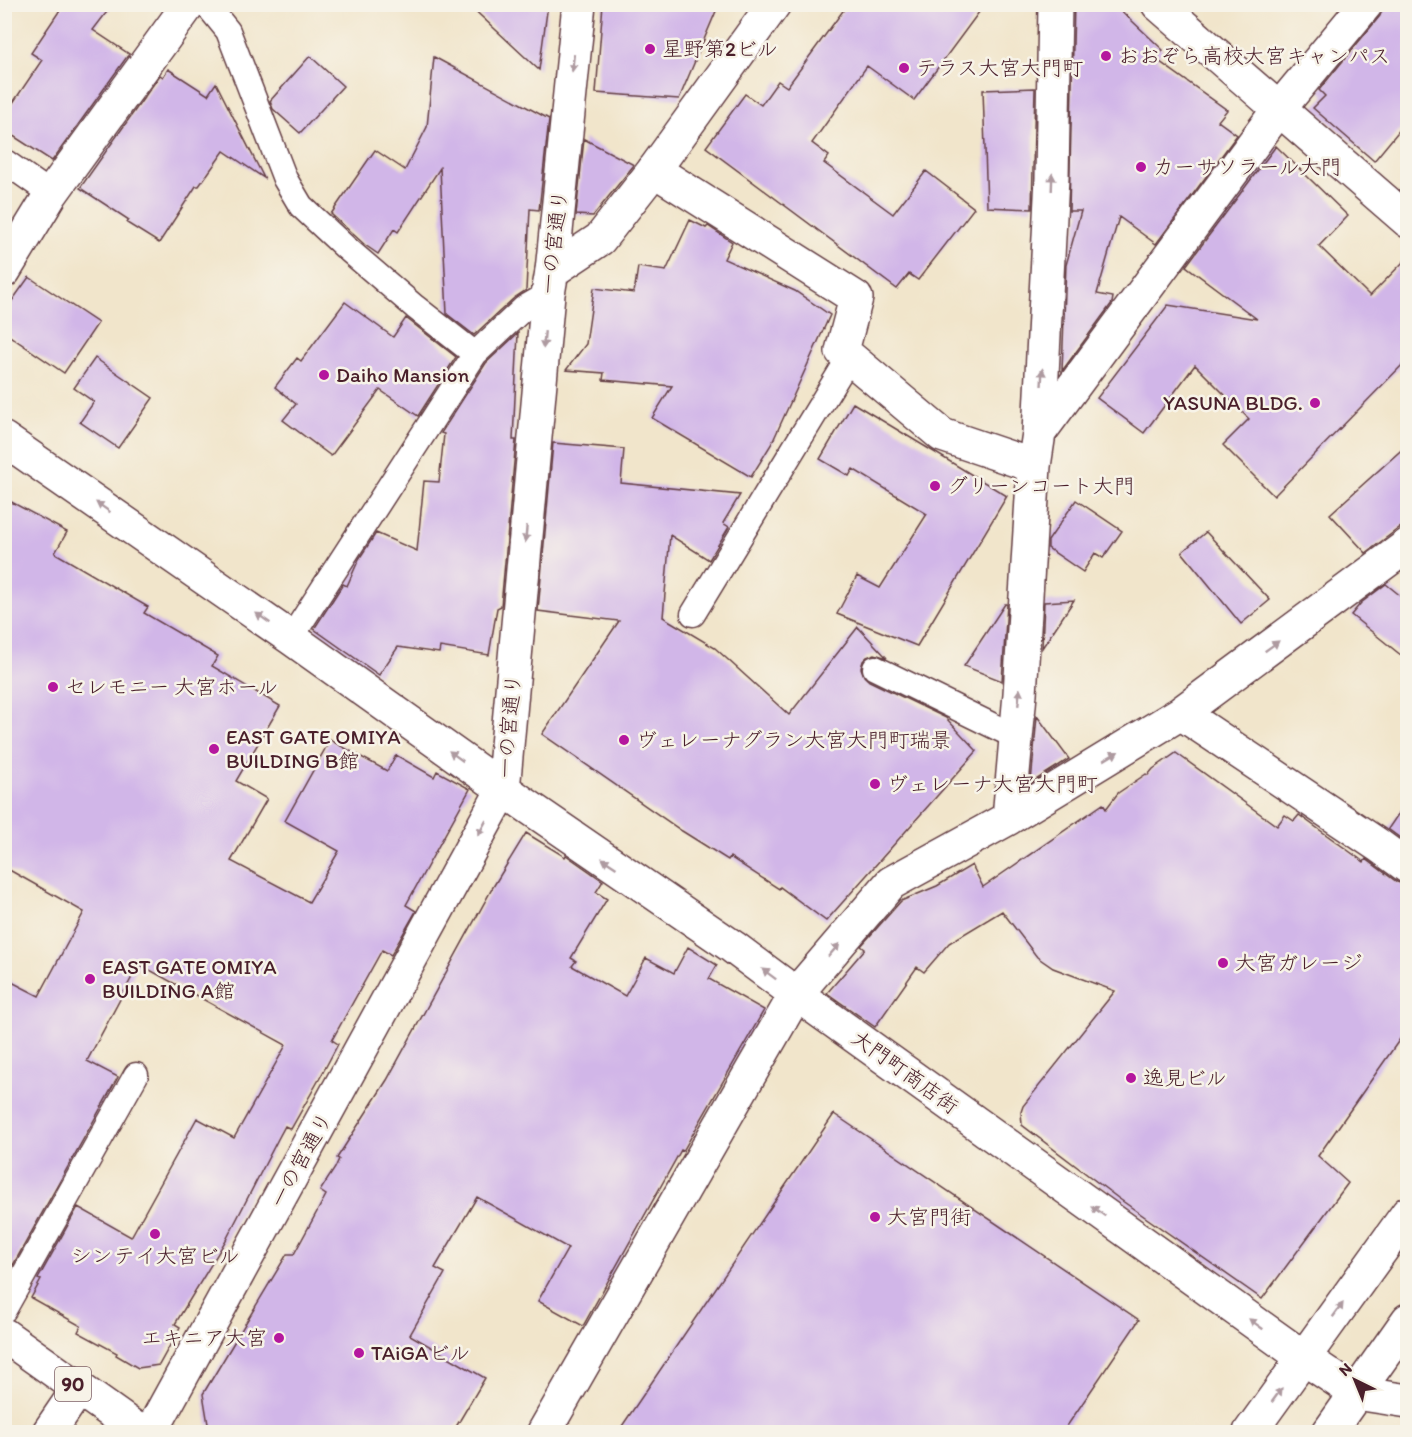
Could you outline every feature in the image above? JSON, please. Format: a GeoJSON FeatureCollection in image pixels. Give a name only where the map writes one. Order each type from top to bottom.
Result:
{"type":"FeatureCollection","features":[{"type":"Feature","properties":{"kind":"street"},"geometry":{"type":"LineString","coordinates":[[4,271],[51,194],[189,4]]}},
{"type":"Feature","properties":{"kind":"street","name":"一の宮通り"},"geometry":{"type":"LineString","coordinates":[[151,1432],[503,790],[550,282],[579,4]]}},
{"type":"Feature","properties":{"kind":"street"},"geometry":{"type":"LineString","coordinates":[[550,282],[600,239],[654,170],[774,4]]}},
{"type":"Feature","properties":{"kind":"street"},"geometry":{"type":"LineString","coordinates":[[1009,818],[1034,465],[1039,433],[1052,178],[1055,4]]}},
{"type":"Feature","properties":{"kind":"street"},"geometry":{"type":"LineString","coordinates":[[1158,4],[1407,221]]}},
{"type":"Feature","properties":{"kind":"street"},"geometry":{"type":"LineString","coordinates":[[1039,433],[1279,109],[1366,4]]}},
{"type":"Feature","properties":{"kind":"street"},"geometry":{"type":"LineString","coordinates":[[654,170],[856,298],[842,351],[942,435],[1034,465]]}},
{"type":"Feature","properties":{"kind":"street","name":"大門町商店街"},"geometry":{"type":"LineString","coordinates":[[4,439],[291,638],[503,790],[733,947],[1304,1358],[1356,1393]]}},
{"type":"Feature","properties":{"kind":"street"},"geometry":{"type":"LineString","coordinates":[[544,1432],[796,994],[891,883],[1009,818],[1181,713],[1407,545]]}},
{"type":"Feature","properties":{"kind":"street"},"geometry":{"type":"LineString","coordinates":[[1181,713],[1378,845],[1407,867]]}},
{"type":"Feature","properties":{"kind":"street"},"geometry":{"type":"LineString","coordinates":[[1250,1432],[1407,1213]]}},
{"type":"Feature","properties":{"kind":"street"},"geometry":{"type":"LineString","coordinates":[[1329,1432],[1407,1320]]}},
{"type":"Feature","properties":{"kind":"street","name":"90"},"geometry":{"type":"LineString","coordinates":[[4,1335],[140,1432]]}},
{"type":"Feature","properties":{"kind":"street"},"geometry":{"type":"LineString","coordinates":[[49,1432],[79,1388]]}},
{"type":"Feature","properties":{"kind":"street"},"geometry":{"type":"LineString","coordinates":[[1356,1393],[1407,1401]]}},
{"type":"Feature","properties":{"kind":"lane"},"geometry":{"type":"LineString","coordinates":[[206,4],[228,31],[285,179],[301,206],[345,248],[475,354]]}},
{"type":"Feature","properties":{"kind":"lane"},"geometry":{"type":"LineString","coordinates":[[4,161],[51,194]]}},
{"type":"Feature","properties":{"kind":"lane"},"geometry":{"type":"LineString","coordinates":[[291,638],[475,354],[550,282]]}},
{"type":"Feature","properties":{"kind":"lane"},"geometry":{"type":"LineString","coordinates":[[693,614],[849,358]]}},
{"type":"Feature","properties":{"kind":"lane"},"geometry":{"type":"LineString","coordinates":[[875,668],[1016,737]]}},
{"type":"Feature","properties":{"kind":"lane"},"geometry":{"type":"LineString","coordinates":[[4,1310],[136,1076]]}},
{"type":"Feature","properties":{"kind":"building"},"geometry":{"type":"Polygon","coordinates":[[[64,4],[113,4],[93,30],[129,54],[52,161],[4,130],[4,116],[42,60],[31,53],[64,4]]]}},
{"type":"Feature","properties":{"kind":"building"},"geometry":{"type":"Polygon","coordinates":[[[468,4],[548,4],[539,70],[468,4]]]}},
{"type":"Feature","properties":{"kind":"building","name":"星野第2ビル"},"geometry":{"type":"Polygon","coordinates":[[[603,4],[719,4],[679,99],[596,93],[603,4]]]}},
{"type":"Feature","properties":{"kind":"building"},"geometry":{"type":"Polygon","coordinates":[[[848,4],[985,4],[914,100],[867,66],[812,143],[829,156],[824,163],[893,214],[926,171],[974,208],[918,280],[909,274],[897,289],[706,147],[745,94],[761,105],[778,81],[787,87],[848,4]]]}},
{"type":"Feature","properties":{"kind":"building"},"geometry":{"type":"Polygon","coordinates":[[[1074,4],[1114,4],[1163,50],[1156,59],[1227,110],[1218,121],[1237,135],[1156,244],[1119,217],[1097,294],[1113,297],[1112,303],[1062,371],[1066,265],[1081,211],[1069,211],[1074,4]]]}},
{"type":"Feature","properties":{"kind":"building"},"geometry":{"type":"Polygon","coordinates":[[[1384,4],[1407,4],[1407,121],[1374,161],[1313,108],[1325,96],[1319,90],[1380,16],[1384,4]]]}},
{"type":"Feature","properties":{"kind":"building"},"geometry":{"type":"Polygon","coordinates":[[[310,56],[343,86],[300,133],[273,109],[270,101],[310,56]]]}},
{"type":"Feature","properties":{"kind":"building"},"geometry":{"type":"Polygon","coordinates":[[[434,57],[549,119],[539,210],[530,209],[526,290],[514,298],[474,335],[447,314],[440,168],[398,232],[394,229],[378,254],[331,214],[375,150],[405,170],[427,127],[434,57]]]}},
{"type":"Feature","properties":{"kind":"building"},"geometry":{"type":"Polygon","coordinates":[[[168,69],[208,95],[216,83],[264,178],[224,151],[199,186],[196,186],[159,243],[127,223],[129,220],[80,188],[160,75],[163,77],[168,69]]]}},
{"type":"Feature","properties":{"kind":"building"},"geometry":{"type":"Polygon","coordinates":[[[1035,88],[1032,209],[987,207],[983,90],[1035,88]]]}},
{"type":"Feature","properties":{"kind":"building"},"geometry":{"type":"Polygon","coordinates":[[[584,139],[634,165],[593,216],[576,215],[584,139]]]}},
{"type":"Feature","properties":{"kind":"building"},"geometry":{"type":"Polygon","coordinates":[[[1276,146],[1348,216],[1319,246],[1370,296],[1407,258],[1407,360],[1274,496],[1223,445],[1249,419],[1195,365],[1144,433],[1097,398],[1168,305],[1257,319],[1186,266],[1276,146]]]}},
{"type":"Feature","properties":{"kind":"building"},"geometry":{"type":"Polygon","coordinates":[[[690,220],[706,228],[708,226],[732,242],[724,259],[795,291],[830,315],[772,443],[751,477],[652,418],[672,386],[603,380],[604,373],[566,370],[586,344],[594,288],[634,293],[638,267],[666,271],[690,220]]]}},
{"type":"Feature","properties":{"kind":"building"},"geometry":{"type":"Polygon","coordinates":[[[29,277],[98,323],[64,373],[4,332],[4,312],[29,277]]]}},
{"type":"Feature","properties":{"kind":"building","name":"Daiho Mansion"},"geometry":{"type":"Polygon","coordinates":[[[345,302],[393,337],[406,318],[456,357],[418,416],[380,390],[331,456],[283,420],[296,404],[275,387],[297,358],[301,361],[345,302]]]}},
{"type":"Feature","properties":{"kind":"building"},"geometry":{"type":"Polygon","coordinates":[[[518,333],[513,440],[516,440],[501,606],[497,608],[489,655],[440,647],[439,653],[398,647],[379,675],[314,629],[343,584],[347,586],[359,559],[376,533],[417,551],[424,481],[439,482],[444,434],[441,433],[486,363],[518,333]]]}},
{"type":"Feature","properties":{"kind":"building"},"geometry":{"type":"Polygon","coordinates":[[[95,358],[153,398],[118,448],[80,422],[94,402],[74,388],[95,358]]]}},
{"type":"Feature","properties":{"kind":"building"},"geometry":{"type":"Polygon","coordinates":[[[853,403],[1007,496],[917,646],[837,614],[857,576],[880,588],[927,514],[853,469],[849,476],[820,459],[853,403]]]}},
{"type":"Feature","properties":{"kind":"building"},"geometry":{"type":"Polygon","coordinates":[[[553,443],[624,449],[621,483],[740,495],[723,523],[729,527],[709,560],[670,535],[663,617],[715,648],[789,715],[858,627],[887,658],[875,654],[867,657],[861,668],[864,676],[869,681],[946,718],[977,751],[826,921],[780,887],[779,889],[730,857],[728,860],[682,831],[542,734],[619,621],[538,611],[553,443]]]}},
{"type":"Feature","properties":{"kind":"building"},"geometry":{"type":"Polygon","coordinates":[[[1407,445],[1407,522],[1366,553],[1330,514],[1407,445]]]}},
{"type":"Feature","properties":{"kind":"building"},"geometry":{"type":"Polygon","coordinates":[[[4,498],[67,532],[55,553],[148,607],[144,613],[218,656],[212,666],[280,706],[236,781],[267,799],[231,861],[309,902],[339,851],[285,821],[330,740],[387,771],[396,755],[434,777],[437,771],[470,789],[406,905],[416,911],[391,955],[382,950],[332,1040],[338,1044],[321,1076],[291,1129],[285,1126],[226,1240],[175,1324],[180,1327],[159,1365],[138,1368],[116,1355],[117,1353],[78,1332],[81,1326],[31,1298],[41,1280],[38,1279],[78,1207],[131,1237],[197,1118],[234,1138],[286,1045],[139,964],[87,1061],[118,1077],[13,1265],[4,1261],[4,978],[39,996],[84,912],[4,867],[4,498]]]}},
{"type":"Feature","properties":{"kind":"building"},"geometry":{"type":"Polygon","coordinates":[[[1076,500],[1122,531],[1103,558],[1095,553],[1083,572],[1048,548],[1048,541],[1076,500]]]}},
{"type":"Feature","properties":{"kind":"building"},"geometry":{"type":"Polygon","coordinates":[[[1206,532],[1270,600],[1241,624],[1182,552],[1206,532]]]}},
{"type":"Feature","properties":{"kind":"building"},"geometry":{"type":"Polygon","coordinates":[[[1386,584],[1407,601],[1407,660],[1351,615],[1361,603],[1386,584]]]}},
{"type":"Feature","properties":{"kind":"building"},"geometry":{"type":"Polygon","coordinates":[[[1074,600],[1042,648],[1044,602],[1074,600]]]}},
{"type":"Feature","properties":{"kind":"building"},"geometry":{"type":"Polygon","coordinates":[[[1007,604],[1002,681],[964,666],[1007,604]]]}},
{"type":"Feature","properties":{"kind":"building"},"geometry":{"type":"Polygon","coordinates":[[[1037,716],[1069,759],[1031,783],[1037,716]]]}},
{"type":"Feature","properties":{"kind":"building"},"geometry":{"type":"Polygon","coordinates":[[[1176,753],[1277,826],[1285,815],[1294,821],[1299,815],[1364,862],[1366,859],[1397,882],[1407,885],[1407,1029],[1318,1156],[1348,1183],[1262,1299],[1118,1198],[1022,1125],[1023,1106],[1115,991],[1053,968],[1037,957],[1002,911],[949,943],[924,972],[917,967],[875,1027],[827,993],[865,949],[861,946],[901,901],[937,886],[972,865],[983,887],[1103,804],[1106,809],[1118,793],[1146,774],[1148,775],[1176,753]]]}},
{"type":"Feature","properties":{"kind":"building"},"geometry":{"type":"Polygon","coordinates":[[[1407,801],[1407,843],[1388,829],[1407,801]]]}},
{"type":"Feature","properties":{"kind":"building"},"geometry":{"type":"Polygon","coordinates":[[[526,833],[565,857],[566,855],[603,881],[596,892],[607,899],[571,958],[576,961],[572,966],[625,996],[646,958],[674,973],[688,947],[717,965],[709,979],[764,1010],[683,1151],[681,1150],[583,1326],[538,1301],[568,1248],[477,1197],[435,1268],[445,1273],[410,1335],[485,1378],[453,1432],[221,1432],[208,1424],[203,1394],[287,1254],[294,1254],[326,1195],[320,1191],[335,1168],[339,1159],[337,1158],[387,1080],[493,887],[526,833]]]}},
{"type":"Feature","properties":{"kind":"building","name":"大宮門街"},"geometry":{"type":"Polygon","coordinates":[[[834,1114],[1139,1320],[1063,1432],[618,1432],[834,1114]]]}},
{"type":"Feature","properties":{"kind":"place","name":"星野第2ビル"},"geometry":{"type":"Point","coordinates":[650,49]}},
{"type":"Feature","properties":{"kind":"place","name":"おおぞら高校大宮キャンパス"},"geometry":{"type":"Point","coordinates":[1106,56]}},
{"type":"Feature","properties":{"kind":"place","name":"テラス大宮大門町"},"geometry":{"type":"Point","coordinates":[904,68]}},
{"type":"Feature","properties":{"kind":"place","name":"カーサソラール大門"},"geometry":{"type":"Point","coordinates":[1141,167]}},
{"type":"Feature","properties":{"kind":"place","name":"Daiho Mansion"},"geometry":{"type":"Point","coordinates":[324,375]}},
{"type":"Feature","properties":{"kind":"place","name":"YASUNA BLDG."},"geometry":{"type":"Point","coordinates":[1315,403]}},
{"type":"Feature","properties":{"kind":"place","name":"グリーンコート大門"},"geometry":{"type":"Point","coordinates":[935,486]}},
{"type":"Feature","properties":{"kind":"place","name":"セレモニー 大宮ホール"},"geometry":{"type":"Point","coordinates":[53,687]}},
{"type":"Feature","properties":{"kind":"place","name":"ヴェレーナグラン大宮大門町瑞景"},"geometry":{"type":"Point","coordinates":[624,740]}},
{"type":"Feature","properties":{"kind":"place","name":"EAST GATE OMIYA BUILDING B館"},"geometry":{"type":"Point","coordinates":[214,749]}},
{"type":"Feature","properties":{"kind":"place","name":"ヴェレーナ大宮大門町"},"geometry":{"type":"Point","coordinates":[875,784]}},
{"type":"Feature","properties":{"kind":"place","name":"大宮ガレージ"},"geometry":{"type":"Point","coordinates":[1223,963]}},
{"type":"Feature","properties":{"kind":"place","name":"EAST GATE OMIYA BUILDING A館"},"geometry":{"type":"Point","coordinates":[90,979]}},
{"type":"Feature","properties":{"kind":"place","name":"逸見ビル"},"geometry":{"type":"Point","coordinates":[1131,1078]}},
{"type":"Feature","properties":{"kind":"place","name":"大宮門街"},"geometry":{"type":"Point","coordinates":[875,1217]}},
{"type":"Feature","properties":{"kind":"place","name":"シンテイ大宮ビル"},"geometry":{"type":"Point","coordinates":[155,1234]}},
{"type":"Feature","properties":{"kind":"place","name":"エキニア大宮"},"geometry":{"type":"Point","coordinates":[279,1338]}},
{"type":"Feature","properties":{"kind":"place","name":"TAiGAビル"},"geometry":{"type":"Point","coordinates":[359,1353]}}]}
